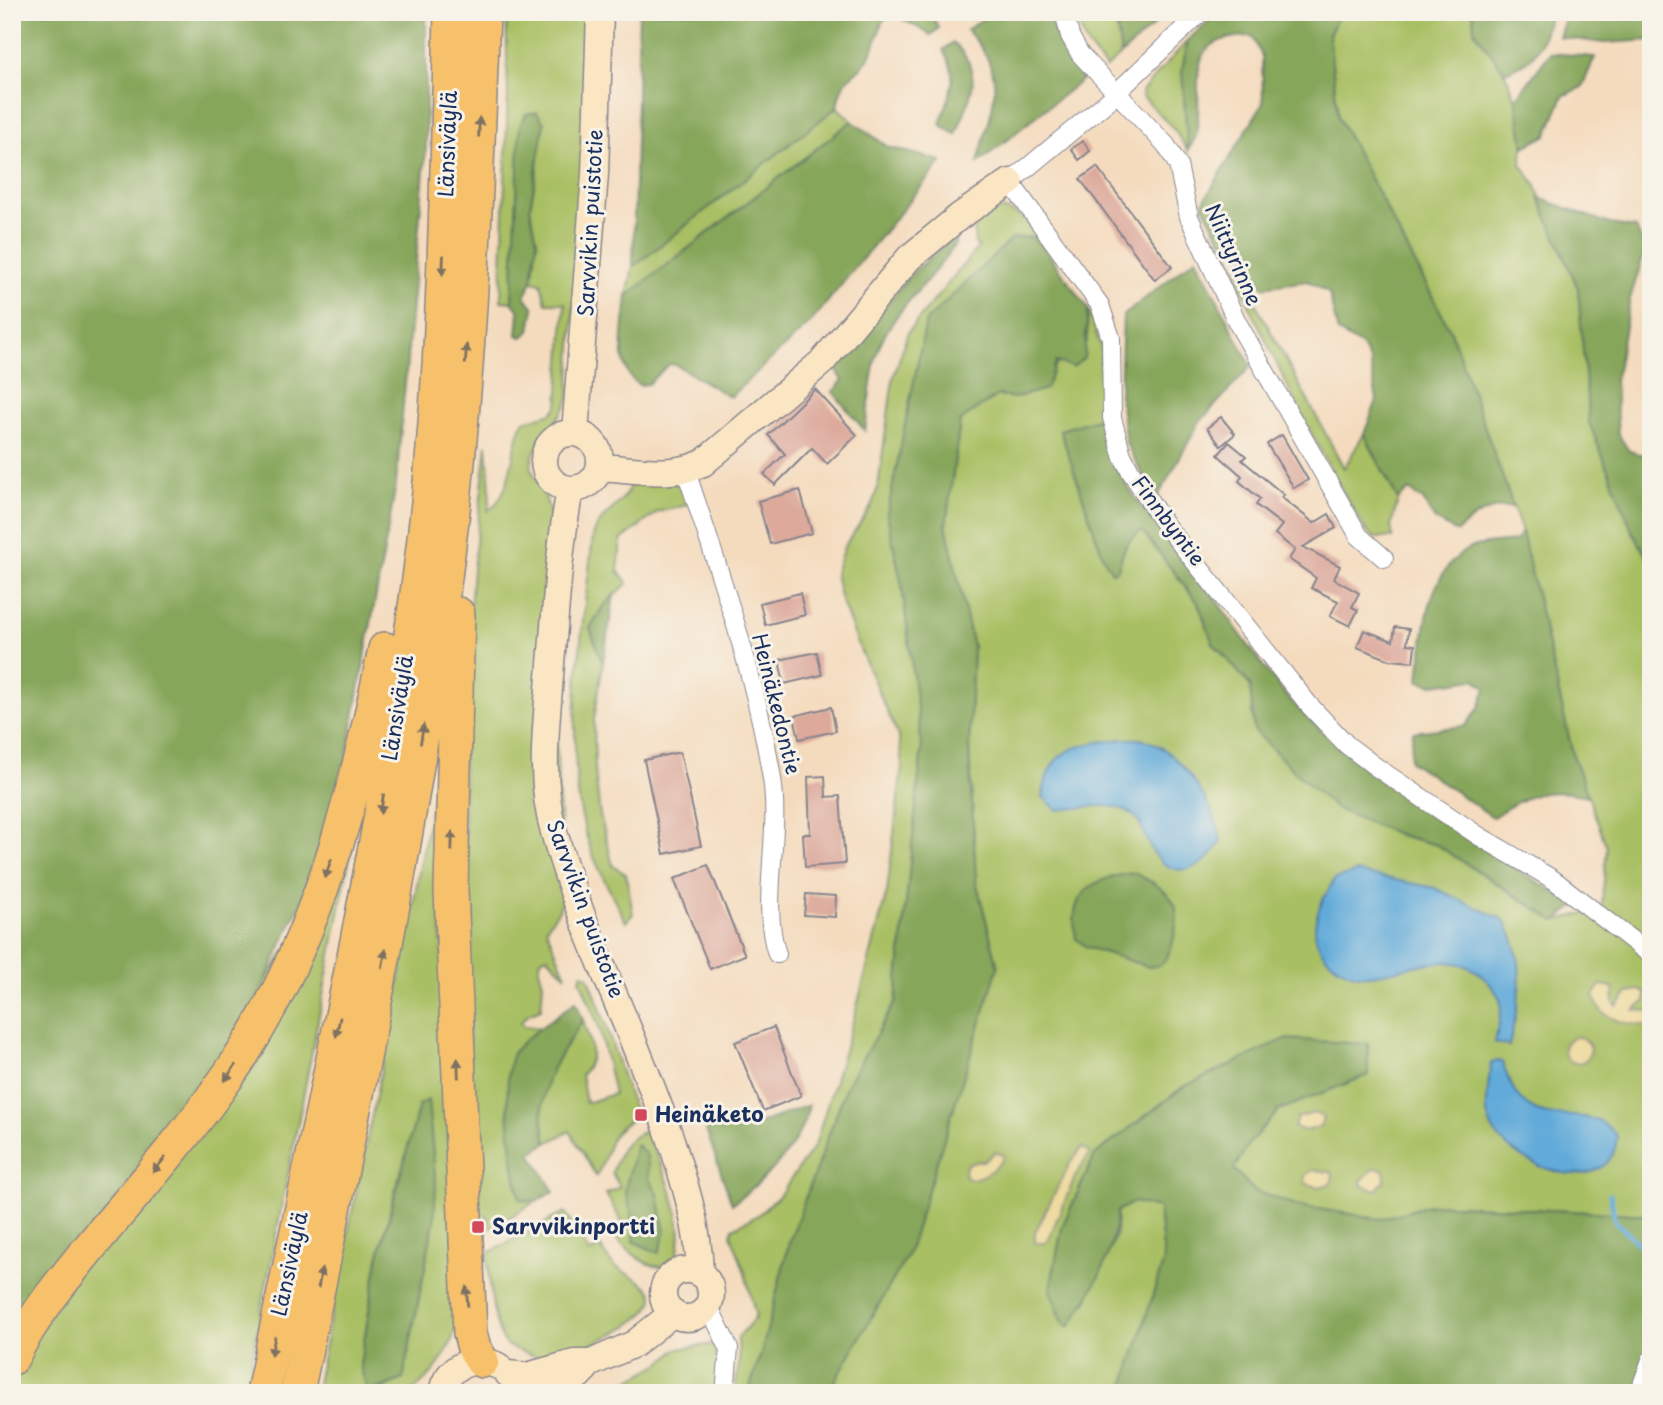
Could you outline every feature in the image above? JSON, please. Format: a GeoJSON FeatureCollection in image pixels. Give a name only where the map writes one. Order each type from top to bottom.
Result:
{"type":"FeatureCollection","features":[{"type":"Feature","properties":{"kind":"highway","name":"Länsiväylä"},"geometry":{"type":"LineString","coordinates":[[263,1393],[374,857],[417,591],[436,397],[452,12]]}},
{"type":"Feature","properties":{"kind":"highway","name":"Länsiväylä"},"geometry":{"type":"LineString","coordinates":[[297,1393],[398,888],[442,598],[461,422],[476,200],[483,12]]}},
{"type":"Feature","properties":{"kind":"highway"},"geometry":{"type":"LineString","coordinates":[[12,1358],[33,1320],[63,1279],[162,1162],[230,1073],[283,979],[329,867],[373,713],[436,397]]}},
{"type":"Feature","properties":{"kind":"highway"},"geometry":{"type":"LineString","coordinates":[[461,422],[451,890],[466,1277],[470,1332],[474,1348],[502,1376]]}},
{"type":"Feature","properties":{"kind":"main road","name":"Sarvvikin puistotie"},"geometry":{"type":"LineString","coordinates":[[575,433],[596,174],[600,12]]}},
{"type":"Feature","properties":{"kind":"main road"},"geometry":{"type":"LineString","coordinates":[[600,467],[686,471],[703,463],[823,361],[909,258],[960,216],[1010,182]]}},
{"type":"Feature","properties":{"kind":"main road"},"geometry":{"type":"LineString","coordinates":[[575,433],[584,435],[598,449],[600,467],[589,484],[570,490],[552,482],[543,464],[544,454],[556,437],[575,433]]}},
{"type":"Feature","properties":{"kind":"main road","name":"Sarvvikin puistotie"},"geometry":{"type":"LineString","coordinates":[[570,490],[556,595],[545,741],[546,790],[554,832],[577,899],[659,1106],[683,1178],[697,1233],[700,1274]]}},
{"type":"Feature","properties":{"kind":"main road"},"geometry":{"type":"LineString","coordinates":[[683,1271],[700,1274],[711,1289],[708,1305],[696,1316],[680,1317],[673,1313],[665,1302],[667,1283],[683,1271]]}},
{"type":"Feature","properties":{"kind":"main road"},"geometry":{"type":"LineString","coordinates":[[546,1393],[578,1376],[591,1363],[634,1344],[673,1313]]}},
{"type":"Feature","properties":{"kind":"main road"},"geometry":{"type":"LineString","coordinates":[[440,1391],[458,1367],[502,1376],[527,1376],[574,1363],[591,1363]]}},
{"type":"Feature","properties":{"kind":"street","name":"Niittyrinne"},"geometry":{"type":"LineString","coordinates":[[1064,12],[1070,36],[1080,54],[1166,145],[1178,165],[1189,217],[1237,322],[1359,536],[1384,558]]}},
{"type":"Feature","properties":{"kind":"street"},"geometry":{"type":"LineString","coordinates":[[1010,182],[1117,92],[1200,12]]}},
{"type":"Feature","properties":{"kind":"street","name":"Finnbyntie"},"geometry":{"type":"LineString","coordinates":[[1010,182],[1100,305],[1109,322],[1112,418],[1122,455],[1131,472],[1163,522],[1310,706],[1347,745],[1376,767],[1479,836],[1554,880],[1651,955]]}},
{"type":"Feature","properties":{"kind":"street","name":"Heinäkedontie"},"geometry":{"type":"LineString","coordinates":[[686,471],[761,722],[773,781],[776,839],[769,931],[777,954]]}},
{"type":"Feature","properties":{"kind":"street"},"geometry":{"type":"LineString","coordinates":[[708,1305],[729,1348],[725,1393]]}},
{"type":"Feature","properties":{"kind":"street"},"geometry":{"type":"LineString","coordinates":[[1639,1393],[1651,1360]]}},
{"type":"Feature","properties":{"kind":"green space"},"geometry":{"type":"Polygon","coordinates":[[[12,12],[426,12],[426,148],[396,484],[343,779],[302,900],[250,1014],[166,1139],[12,1330],[12,12]]]}},
{"type":"Feature","properties":{"kind":"green space"},"geometry":{"type":"Polygon","coordinates":[[[506,12],[591,12],[569,399],[536,449],[531,469],[544,493],[553,523],[548,583],[564,894],[559,910],[546,928],[566,976],[547,956],[541,959],[541,1009],[528,1014],[521,1022],[524,1026],[542,1028],[514,1051],[511,1125],[516,1181],[520,1200],[536,1201],[490,1229],[487,1217],[479,1212],[471,1140],[462,711],[473,569],[487,444],[490,492],[488,511],[503,493],[524,421],[552,413],[558,405],[565,303],[546,303],[541,283],[532,281],[537,241],[530,208],[538,166],[517,228],[512,302],[501,301],[508,95],[506,12]]]}},
{"type":"Feature","properties":{"kind":"green space"},"geometry":{"type":"Polygon","coordinates":[[[639,12],[930,12],[939,28],[931,35],[897,16],[883,20],[869,57],[846,81],[837,107],[633,267],[639,12]]]}},
{"type":"Feature","properties":{"kind":"green space"},"geometry":{"type":"Polygon","coordinates":[[[992,12],[1051,12],[1054,32],[1084,78],[978,163],[992,108],[994,78],[990,63],[981,47],[967,30],[992,12]]]}},
{"type":"Feature","properties":{"kind":"green space"},"geometry":{"type":"Polygon","coordinates":[[[1074,12],[1115,12],[1121,55],[1106,68],[1086,43],[1074,12]]]}},
{"type":"Feature","properties":{"kind":"green space"},"geometry":{"type":"Polygon","coordinates":[[[1115,12],[1168,12],[1121,55],[1115,12]]]}},
{"type":"Feature","properties":{"kind":"green space"},"geometry":{"type":"Polygon","coordinates":[[[1219,12],[1340,12],[1329,35],[1338,117],[1451,332],[1513,507],[1496,508],[1482,513],[1457,532],[1435,520],[1423,500],[1409,490],[1398,500],[1364,434],[1377,400],[1370,362],[1362,346],[1338,332],[1329,293],[1308,281],[1263,287],[1240,248],[1221,239],[1202,204],[1263,103],[1262,56],[1252,36],[1229,38],[1213,44],[1204,54],[1199,66],[1197,131],[1188,151],[1182,70],[1188,40],[1219,12]]]}},
{"type":"Feature","properties":{"kind":"green space"},"geometry":{"type":"Polygon","coordinates":[[[1340,12],[1473,12],[1473,21],[1479,37],[1500,66],[1514,95],[1522,130],[1521,164],[1535,184],[1578,288],[1589,422],[1632,530],[1651,564],[1651,1215],[1433,1204],[1380,1219],[1299,1206],[1254,1191],[1233,1169],[1250,1142],[1279,1110],[1368,1075],[1183,1087],[1095,1155],[1062,1227],[1086,1303],[1116,1235],[1117,1211],[1134,1202],[1159,1208],[1164,1260],[1122,1393],[828,1393],[998,967],[976,881],[969,746],[973,647],[946,525],[960,421],[998,395],[1014,398],[1087,342],[1088,308],[1101,348],[1100,418],[1060,431],[1112,572],[1118,569],[1128,542],[1142,531],[1198,603],[1213,643],[1250,685],[1254,730],[1399,835],[1437,845],[1555,921],[1596,910],[1601,913],[1607,848],[1573,755],[1522,532],[1451,332],[1338,117],[1329,35],[1340,12]]]}},
{"type":"Feature","properties":{"kind":"green space"},"geometry":{"type":"Polygon","coordinates":[[[1473,12],[1544,12],[1549,20],[1535,54],[1505,72],[1474,30],[1473,12]]]}},
{"type":"Feature","properties":{"kind":"green space"},"geometry":{"type":"Polygon","coordinates":[[[1567,12],[1651,12],[1651,40],[1604,43],[1559,37],[1567,12]]]}},
{"type":"Feature","properties":{"kind":"green space"},"geometry":{"type":"Polygon","coordinates":[[[1188,40],[1182,70],[1188,151],[1174,129],[1143,97],[1142,91],[1188,40]]]}},
{"type":"Feature","properties":{"kind":"green space"},"geometry":{"type":"Polygon","coordinates":[[[953,42],[970,65],[972,76],[970,98],[956,135],[940,124],[952,87],[951,69],[943,50],[953,42]]]}},
{"type":"Feature","properties":{"kind":"green space"},"geometry":{"type":"Polygon","coordinates":[[[1550,53],[1595,57],[1582,87],[1563,96],[1547,135],[1524,147],[1516,99],[1550,53]]]}},
{"type":"Feature","properties":{"kind":"green space"},"geometry":{"type":"Polygon","coordinates":[[[837,107],[852,121],[627,296],[633,267],[837,107]]]}},
{"type":"Feature","properties":{"kind":"green space"},"geometry":{"type":"Polygon","coordinates":[[[537,112],[544,123],[530,208],[537,241],[532,281],[525,296],[534,308],[530,331],[522,337],[517,335],[519,311],[512,302],[520,126],[526,114],[537,112]]]}},
{"type":"Feature","properties":{"kind":"green space"},"geometry":{"type":"Polygon","coordinates":[[[852,121],[888,147],[942,161],[811,322],[730,397],[676,365],[669,364],[648,384],[639,385],[626,368],[623,356],[627,296],[852,121]]]}},
{"type":"Feature","properties":{"kind":"green space"},"geometry":{"type":"Polygon","coordinates":[[[1539,198],[1610,224],[1636,228],[1645,250],[1630,299],[1615,381],[1618,434],[1629,451],[1643,455],[1651,446],[1651,564],[1632,530],[1589,422],[1578,288],[1539,198]]]}},
{"type":"Feature","properties":{"kind":"green space"},"geometry":{"type":"Polygon","coordinates":[[[1000,209],[1021,217],[1044,248],[1031,237],[887,514],[902,586],[922,747],[896,1001],[847,1085],[789,1243],[762,1351],[748,1393],[734,1393],[739,1364],[738,1337],[756,1317],[745,1273],[731,1234],[733,1228],[758,1215],[779,1196],[815,1145],[854,1018],[887,892],[902,766],[899,738],[860,649],[840,597],[835,573],[844,547],[871,507],[878,487],[893,379],[908,332],[979,246],[975,244],[974,226],[1000,209]]]}},
{"type":"Feature","properties":{"kind":"green space"},"geometry":{"type":"Polygon","coordinates":[[[953,237],[956,242],[946,257],[901,311],[882,340],[874,365],[865,431],[833,392],[843,380],[835,368],[909,276],[953,237]]]}},
{"type":"Feature","properties":{"kind":"green space"},"geometry":{"type":"Polygon","coordinates":[[[1031,237],[1044,248],[1088,308],[1084,358],[1073,367],[1056,362],[1046,389],[1014,398],[998,395],[960,421],[946,525],[973,647],[969,746],[976,881],[998,967],[908,1254],[828,1393],[748,1393],[762,1351],[789,1243],[847,1085],[896,1001],[922,747],[902,586],[887,514],[926,321],[1012,238],[1031,237]]]}},
{"type":"Feature","properties":{"kind":"green space"},"geometry":{"type":"Polygon","coordinates":[[[1221,239],[1344,468],[1364,434],[1398,500],[1391,526],[1393,538],[1375,538],[1366,531],[1345,496],[1288,388],[1221,239]]]}},
{"type":"Feature","properties":{"kind":"green space"},"geometry":{"type":"Polygon","coordinates":[[[1196,258],[1251,366],[1199,423],[1156,500],[1126,443],[1120,397],[1123,316],[1196,258]]]}},
{"type":"Feature","properties":{"kind":"green space"},"geometry":{"type":"Polygon","coordinates":[[[1100,418],[1115,464],[1139,504],[1212,595],[1292,702],[1337,745],[1402,795],[1470,841],[1576,905],[1555,921],[1437,845],[1400,835],[1336,809],[1294,771],[1254,730],[1250,685],[1213,643],[1198,603],[1142,531],[1128,542],[1118,569],[1112,572],[1103,557],[1060,430],[1100,418]]]}},
{"type":"Feature","properties":{"kind":"green space"},"geometry":{"type":"Polygon","coordinates":[[[633,478],[678,484],[684,488],[687,495],[687,505],[658,512],[621,540],[618,571],[628,583],[602,608],[590,628],[603,664],[594,719],[595,771],[600,815],[613,866],[626,874],[633,914],[626,922],[591,850],[581,815],[576,777],[575,736],[576,694],[593,536],[601,521],[624,496],[633,478]]]}},
{"type":"Feature","properties":{"kind":"green space"},"geometry":{"type":"Polygon","coordinates":[[[1522,532],[1573,755],[1588,796],[1560,792],[1538,794],[1517,802],[1493,817],[1410,761],[1413,732],[1465,726],[1479,708],[1486,688],[1475,679],[1433,685],[1419,681],[1425,628],[1434,592],[1452,562],[1466,550],[1515,541],[1522,532]]]}},
{"type":"Feature","properties":{"kind":"green space"},"geometry":{"type":"Polygon","coordinates":[[[614,595],[603,664],[590,628],[614,595]]]}},
{"type":"Feature","properties":{"kind":"green space"},"geometry":{"type":"Polygon","coordinates":[[[435,784],[458,1318],[456,1329],[442,1360],[410,1393],[373,1393],[403,1379],[426,1262],[398,1180],[378,1259],[360,1365],[368,1393],[315,1393],[402,968],[435,784]]]}},
{"type":"Feature","properties":{"kind":"green space"},"geometry":{"type":"Polygon","coordinates":[[[352,847],[245,1393],[12,1393],[33,1341],[352,847]]]}},
{"type":"Feature","properties":{"kind":"green space"},"geometry":{"type":"Polygon","coordinates":[[[1134,873],[1161,889],[1176,909],[1173,941],[1164,962],[1158,966],[1149,967],[1087,947],[1076,939],[1075,910],[1086,891],[1106,879],[1134,873]]]}},
{"type":"Feature","properties":{"kind":"green space"},"geometry":{"type":"Polygon","coordinates":[[[582,974],[588,976],[595,993],[637,1117],[618,1129],[613,1136],[596,1176],[570,1131],[547,1143],[543,1125],[544,1092],[549,1078],[563,1049],[583,1020],[591,1049],[590,1061],[581,1075],[586,1103],[614,1094],[599,1027],[580,979],[582,974]]]}},
{"type":"Feature","properties":{"kind":"green space"},"geometry":{"type":"Polygon","coordinates":[[[576,1001],[583,1020],[555,1063],[544,1092],[543,1125],[547,1143],[531,1153],[554,1192],[536,1201],[520,1200],[509,1122],[508,1077],[511,1060],[522,1042],[576,1001]]]}},
{"type":"Feature","properties":{"kind":"green space"},"geometry":{"type":"Polygon","coordinates":[[[1285,1039],[1368,1044],[1368,1075],[1279,1110],[1250,1142],[1234,1169],[1254,1191],[1299,1206],[1380,1219],[1433,1204],[1651,1215],[1651,1393],[1122,1393],[1164,1260],[1159,1208],[1134,1202],[1117,1211],[1112,1242],[1101,1272],[1069,1327],[1063,1323],[1050,1290],[1062,1227],[1095,1155],[1183,1087],[1285,1039]]]}},
{"type":"Feature","properties":{"kind":"green space"},"geometry":{"type":"Polygon","coordinates":[[[428,1100],[436,1186],[434,1221],[403,1379],[368,1393],[360,1365],[378,1259],[419,1105],[428,1100]]]}},
{"type":"Feature","properties":{"kind":"green space"},"geometry":{"type":"Polygon","coordinates":[[[809,1105],[798,1135],[780,1161],[732,1204],[704,1124],[744,1129],[809,1105]]]}},
{"type":"Feature","properties":{"kind":"green space"},"geometry":{"type":"Polygon","coordinates":[[[645,1131],[667,1179],[678,1217],[678,1252],[671,1266],[648,1263],[634,1255],[616,1238],[627,1231],[606,1194],[620,1187],[612,1173],[623,1148],[632,1138],[645,1131]]]}},
{"type":"Feature","properties":{"kind":"green space"},"geometry":{"type":"Polygon","coordinates":[[[636,1144],[647,1156],[649,1179],[658,1193],[665,1233],[659,1253],[634,1242],[634,1224],[625,1190],[636,1144]]]}},
{"type":"Feature","properties":{"kind":"green space"},"geometry":{"type":"Polygon","coordinates":[[[565,1212],[589,1253],[601,1247],[613,1265],[648,1287],[653,1297],[650,1306],[641,1316],[610,1336],[574,1351],[545,1359],[511,1348],[502,1339],[490,1289],[487,1254],[565,1212]]]}},
{"type":"Feature","properties":{"kind":"green space"},"geometry":{"type":"Polygon","coordinates":[[[715,1344],[720,1349],[718,1393],[607,1393],[661,1363],[677,1349],[715,1344]]]}},
{"type":"Feature","properties":{"kind":"sand"},"geometry":{"type":"Polygon","coordinates":[[[1601,985],[1613,987],[1614,1003],[1617,1006],[1629,992],[1639,990],[1645,993],[1645,1001],[1635,1010],[1651,1011],[1651,1026],[1625,1023],[1608,1016],[1597,1004],[1594,996],[1601,985]]]}},
{"type":"Feature","properties":{"kind":"sand"},"geometry":{"type":"Polygon","coordinates":[[[1577,1037],[1586,1041],[1590,1050],[1586,1059],[1577,1063],[1568,1059],[1564,1050],[1568,1041],[1577,1037]]]}},
{"type":"Feature","properties":{"kind":"sand"},"geometry":{"type":"Polygon","coordinates":[[[1314,1113],[1323,1117],[1321,1126],[1306,1131],[1294,1127],[1297,1118],[1314,1113]]]}},
{"type":"Feature","properties":{"kind":"sand"},"geometry":{"type":"Polygon","coordinates":[[[1082,1147],[1090,1153],[1076,1175],[1049,1238],[1045,1243],[1035,1243],[1035,1232],[1069,1165],[1082,1147]]]}},
{"type":"Feature","properties":{"kind":"sand"},"geometry":{"type":"Polygon","coordinates":[[[995,1152],[1004,1155],[1003,1159],[990,1171],[969,1179],[964,1174],[967,1164],[986,1160],[995,1152]]]}},
{"type":"Feature","properties":{"kind":"sand"},"geometry":{"type":"Polygon","coordinates":[[[1374,1168],[1384,1170],[1385,1180],[1376,1190],[1362,1186],[1361,1181],[1374,1168]]]}},
{"type":"Feature","properties":{"kind":"sand"},"geometry":{"type":"Polygon","coordinates":[[[1314,1170],[1331,1172],[1331,1184],[1317,1187],[1305,1183],[1305,1175],[1314,1170]]]}},
{"type":"Feature","properties":{"kind":"water"},"geometry":{"type":"Polygon","coordinates":[[[1122,739],[1141,739],[1170,754],[1204,796],[1218,827],[1221,841],[1207,859],[1198,865],[1180,870],[1162,862],[1150,847],[1137,818],[1127,811],[1110,806],[1057,810],[1043,797],[1046,780],[1058,758],[1079,746],[1122,739]]]}},
{"type":"Feature","properties":{"kind":"water"},"geometry":{"type":"Polygon","coordinates":[[[1356,872],[1435,888],[1504,920],[1517,951],[1520,982],[1509,1046],[1495,1043],[1501,1003],[1493,988],[1476,971],[1448,962],[1359,975],[1341,968],[1325,955],[1316,938],[1319,908],[1335,879],[1356,872]]]}},
{"type":"Feature","properties":{"kind":"water"},"geometry":{"type":"Polygon","coordinates":[[[1491,1063],[1503,1063],[1513,1089],[1526,1104],[1540,1112],[1587,1118],[1603,1123],[1617,1136],[1610,1158],[1596,1170],[1575,1174],[1552,1170],[1529,1161],[1509,1148],[1494,1131],[1487,1112],[1491,1063]]]}},
{"type":"Feature","properties":{"kind":"building"},"geometry":{"type":"Polygon","coordinates":[[[1083,141],[1090,151],[1079,160],[1071,149],[1083,141]]]}},
{"type":"Feature","properties":{"kind":"building"},"geometry":{"type":"Polygon","coordinates":[[[1097,167],[1172,267],[1155,280],[1080,179],[1097,167]]]}},
{"type":"Feature","properties":{"kind":"building"},"geometry":{"type":"Polygon","coordinates":[[[815,389],[857,435],[827,464],[812,448],[775,485],[764,474],[785,454],[768,435],[815,389]]]}},
{"type":"Feature","properties":{"kind":"building"},"geometry":{"type":"Polygon","coordinates":[[[1221,417],[1235,434],[1221,446],[1207,428],[1221,417]]]}},
{"type":"Feature","properties":{"kind":"building"},"geometry":{"type":"Polygon","coordinates":[[[1282,435],[1308,480],[1294,488],[1267,444],[1282,435]]]}},
{"type":"Feature","properties":{"kind":"building"},"geometry":{"type":"Polygon","coordinates":[[[1229,442],[1246,456],[1242,460],[1284,495],[1281,497],[1314,523],[1329,514],[1336,528],[1303,547],[1340,566],[1334,579],[1359,593],[1352,607],[1358,610],[1350,626],[1330,616],[1338,601],[1311,588],[1316,578],[1289,559],[1295,550],[1275,534],[1282,525],[1256,505],[1260,499],[1239,481],[1242,476],[1218,455],[1229,442]]]}},
{"type":"Feature","properties":{"kind":"building"},"geometry":{"type":"Polygon","coordinates":[[[800,490],[812,533],[770,544],[758,501],[800,490]]]}},
{"type":"Feature","properties":{"kind":"building"},"geometry":{"type":"Polygon","coordinates":[[[800,593],[805,615],[765,625],[760,603],[800,593]]]}},
{"type":"Feature","properties":{"kind":"building"},"geometry":{"type":"Polygon","coordinates":[[[1395,627],[1409,629],[1407,644],[1415,645],[1413,662],[1390,660],[1357,647],[1364,630],[1393,641],[1395,627]]]}},
{"type":"Feature","properties":{"kind":"building"},"geometry":{"type":"Polygon","coordinates":[[[817,652],[822,675],[784,684],[779,660],[817,652]]]}},
{"type":"Feature","properties":{"kind":"building"},"geometry":{"type":"Polygon","coordinates":[[[831,707],[836,731],[799,739],[794,716],[831,707]]]}},
{"type":"Feature","properties":{"kind":"building"},"geometry":{"type":"Polygon","coordinates":[[[680,752],[701,846],[664,854],[644,760],[680,752]]]}},
{"type":"Feature","properties":{"kind":"building"},"geometry":{"type":"Polygon","coordinates":[[[825,776],[826,797],[840,796],[845,864],[805,867],[803,834],[810,834],[808,777],[825,776]]]}},
{"type":"Feature","properties":{"kind":"building"},"geometry":{"type":"Polygon","coordinates":[[[708,865],[745,955],[710,969],[674,879],[708,865]]]}},
{"type":"Feature","properties":{"kind":"building"},"geometry":{"type":"Polygon","coordinates":[[[806,894],[836,896],[835,917],[804,915],[806,894]]]}},
{"type":"Feature","properties":{"kind":"building"},"geometry":{"type":"Polygon","coordinates":[[[774,1027],[801,1096],[763,1111],[735,1042],[774,1027]]]}},
{"type":"Feature","properties":{"kind":"waterway"},"geometry":{"type":"LineString","coordinates":[[1610,1195],[1615,1221],[1651,1256]]}},
{"type":"Feature","properties":{"kind":"place","name":"Heinäketo"},"geometry":{"type":"Point","coordinates":[641,1115]}},
{"type":"Feature","properties":{"kind":"place","name":"Sarvvikinportti"},"geometry":{"type":"Point","coordinates":[478,1227]}}]}
